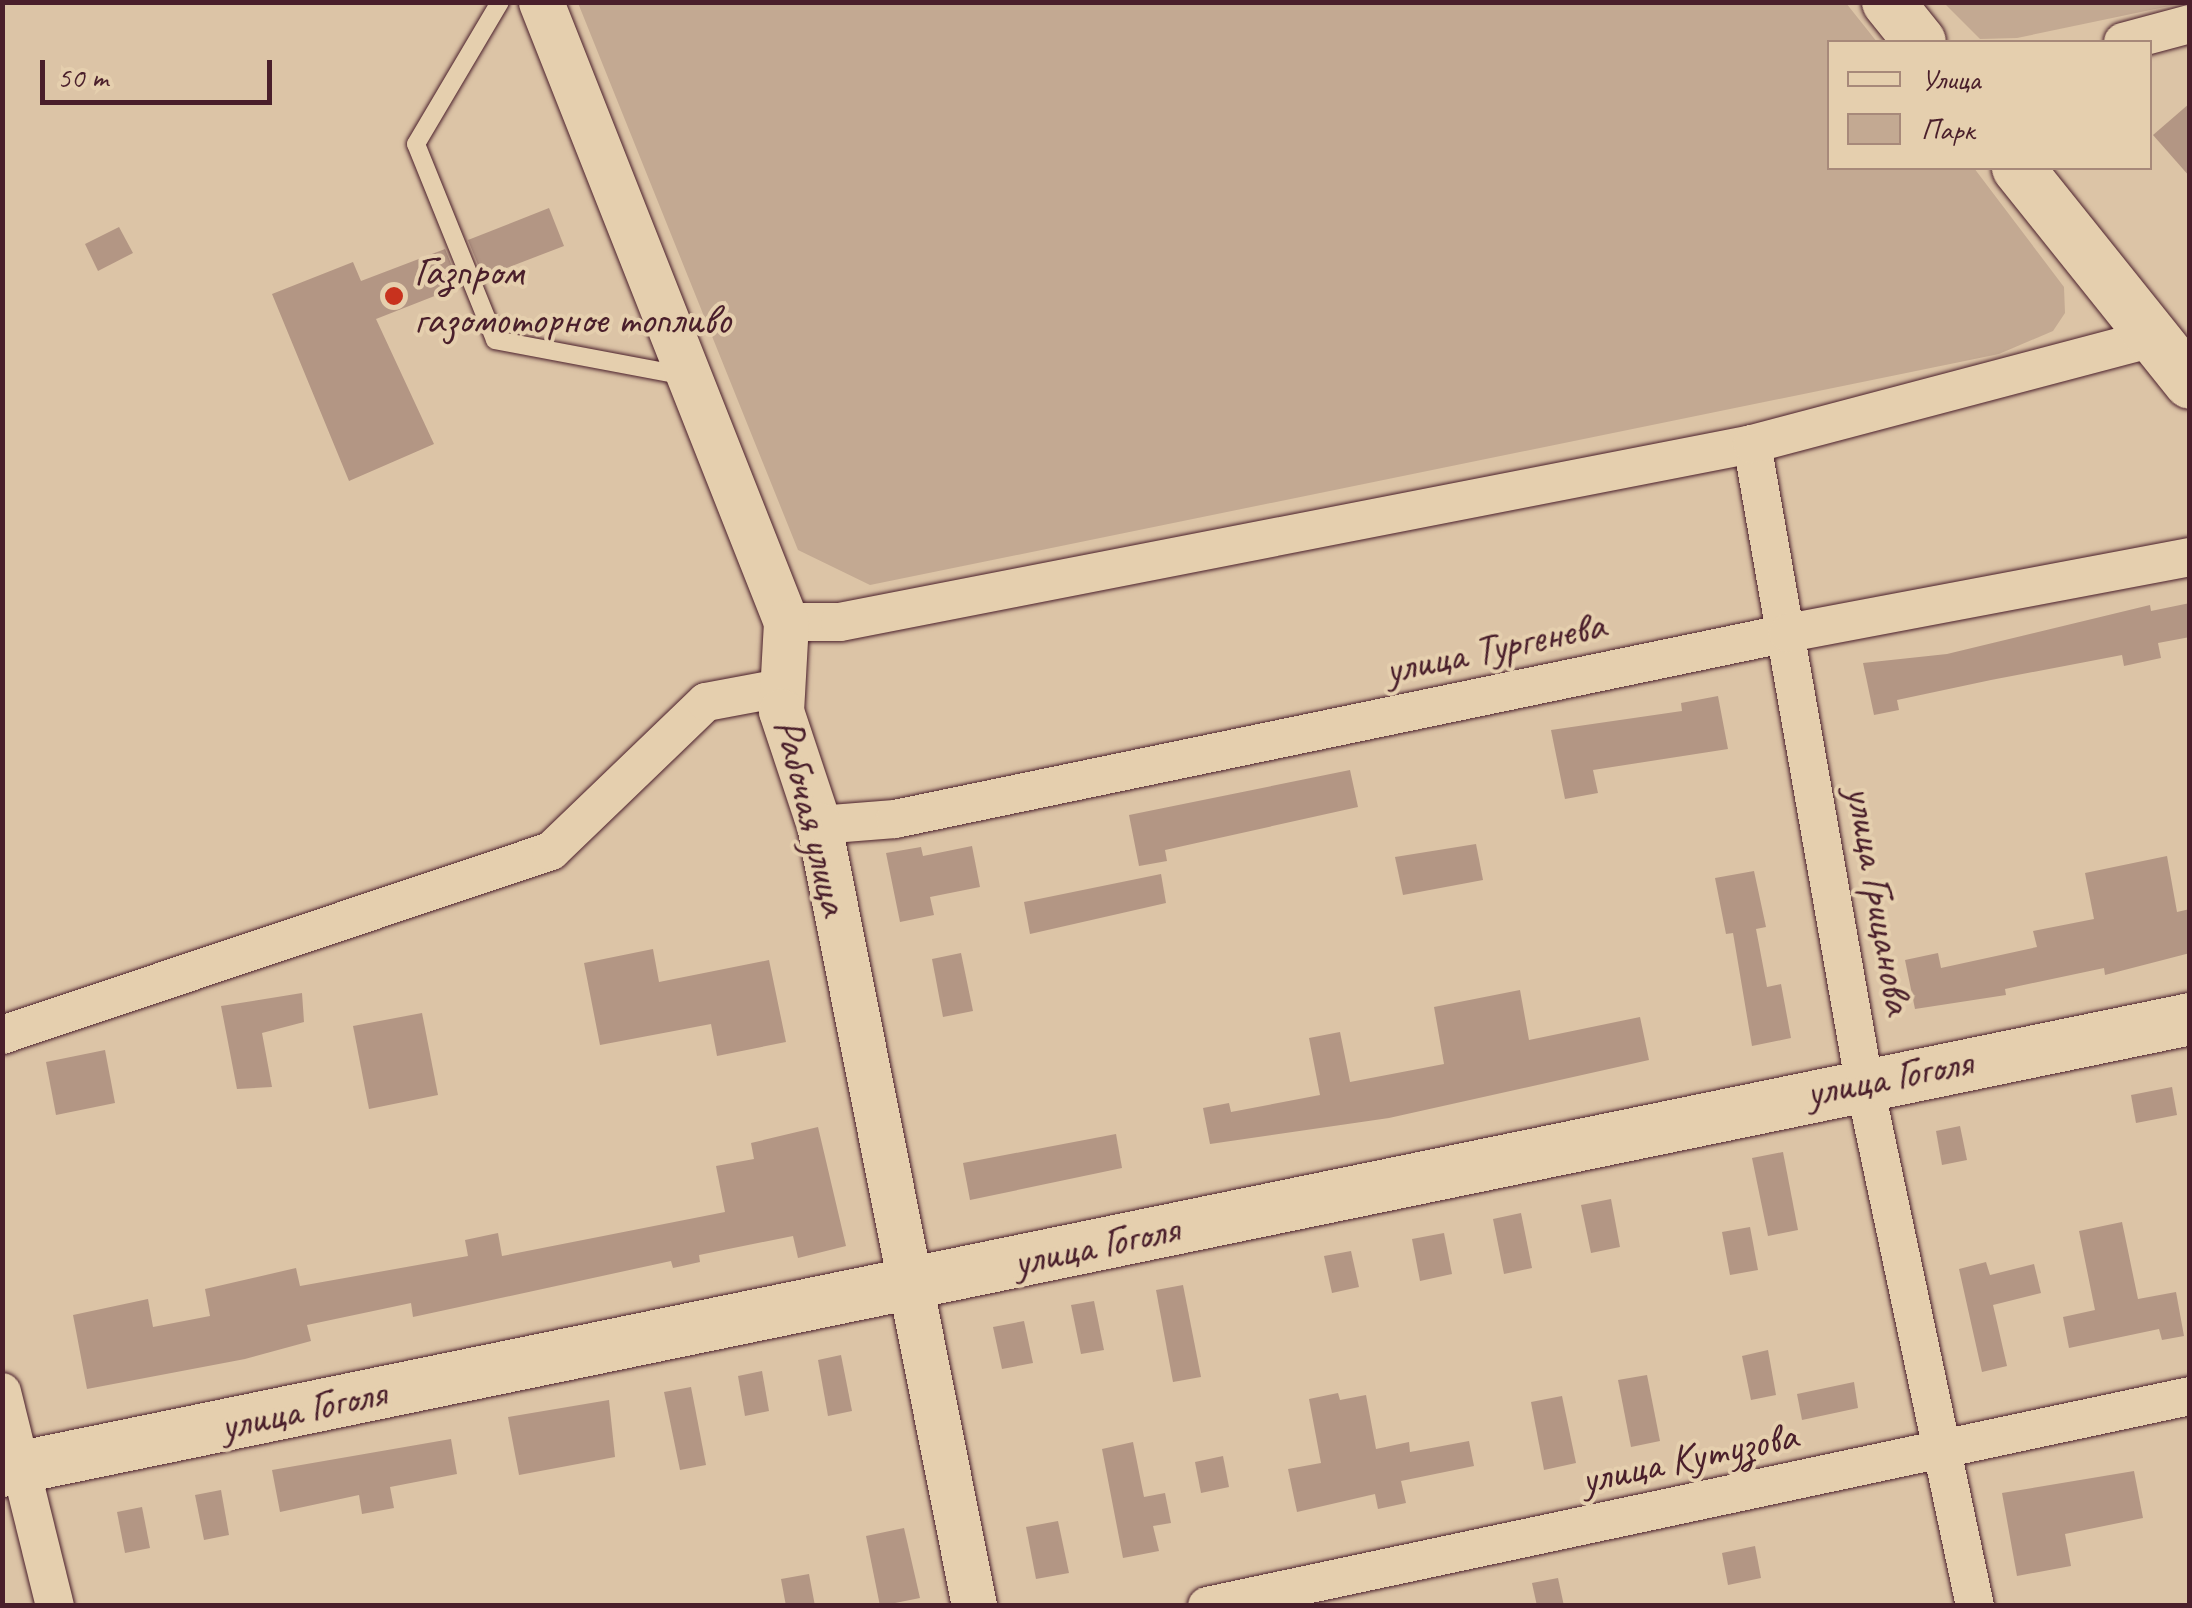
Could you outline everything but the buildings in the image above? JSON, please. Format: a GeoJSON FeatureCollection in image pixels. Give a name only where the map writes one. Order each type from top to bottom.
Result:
{"type":"FeatureCollection","features":[{"type":"Feature","properties":{"kind":"main road"},"geometry":{"type":"LineString","coordinates":[[1888,2],[1918,40]]}},
{"type":"Feature","properties":{"kind":"main road"},"geometry":{"type":"LineString","coordinates":[[2020,170],[2190,383]]}},
{"type":"Feature","properties":{"kind":"main road","name":"улица Гоголя"},"geometry":{"type":"LineString","coordinates":[[10,1470],[913,1285],[1864,1082],[2190,1018]]}},
{"type":"Feature","properties":{"kind":"street","name":"Рабочая улица"},"geometry":{"type":"LineString","coordinates":[[541,2],[786,622],[781,711],[819,824],[974,1606]]}},
{"type":"Feature","properties":{"kind":"street"},"geometry":{"type":"LineString","coordinates":[[2130,40],[2190,24]]}},
{"type":"Feature","properties":{"kind":"street"},"geometry":{"type":"LineString","coordinates":[[786,622],[840,622],[1752,444],[2154,338]]}},
{"type":"Feature","properties":{"kind":"street","name":"улица Грицанова"},"geometry":{"type":"LineString","coordinates":[[1752,444],[1864,1082],[1947,1450],[1975,1606]]}},
{"type":"Feature","properties":{"kind":"street","name":"улица Тургенева"},"geometry":{"type":"LineString","coordinates":[[819,824],[895,819],[1788,633],[2190,557]]}},
{"type":"Feature","properties":{"kind":"street"},"geometry":{"type":"LineString","coordinates":[[2,1035],[551,851],[706,702],[780,688]]}},
{"type":"Feature","properties":{"kind":"street"},"geometry":{"type":"LineString","coordinates":[[2,1392],[10,1470],[55,1606]]}},
{"type":"Feature","properties":{"kind":"street","name":"улица Кутузова"},"geometry":{"type":"LineString","coordinates":[[1207,1606],[2190,1396]]}},
{"type":"Feature","properties":{"kind":"lane"},"geometry":{"type":"LineString","coordinates":[[500,2],[416,144],[495,340],[689,376]]}},
{"type":"Feature","properties":{"kind":"green space"},"geometry":{"type":"Polygon","coordinates":[[[578,3],[1846,3],[1875,40],[1827,40],[1827,170],[1976,170],[2064,287],[2065,313],[2053,331],[1999,354],[870,585],[798,550],[578,3]]]}},
{"type":"Feature","properties":{"kind":"green space"},"geometry":{"type":"Polygon","coordinates":[[[1944,3],[2184,3],[2017,38],[1980,39],[1944,3]]]}},
{"type":"Feature","properties":{"kind":"place","name":"Газпром газомоторное топливо"},"geometry":{"type":"Point","coordinates":[394,296]}}]}
